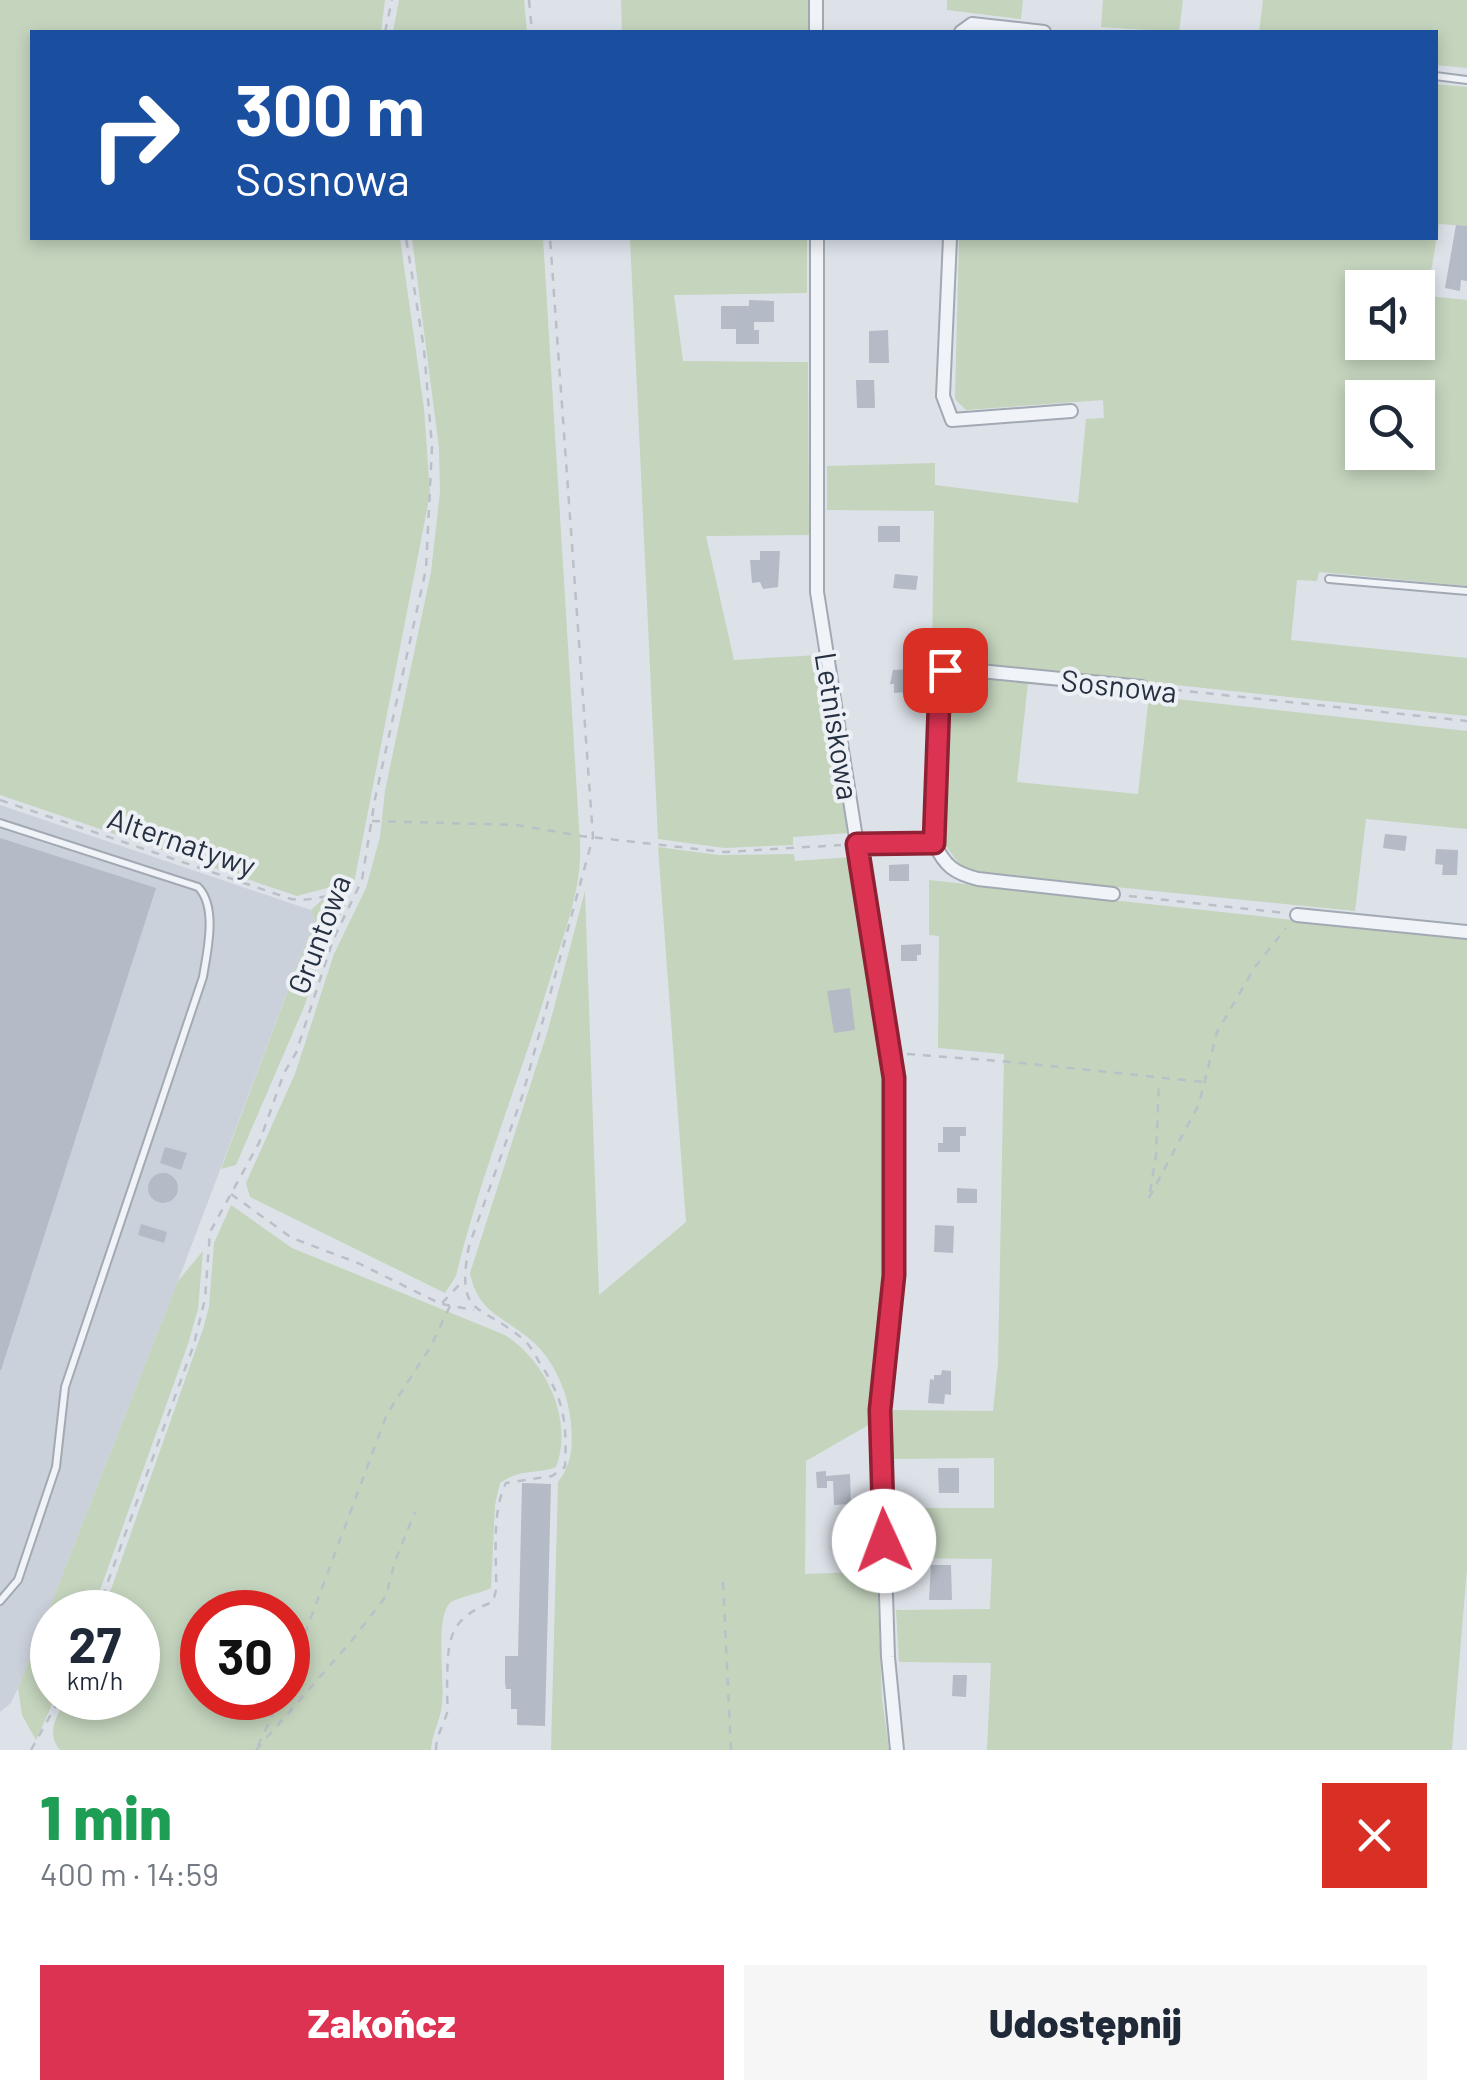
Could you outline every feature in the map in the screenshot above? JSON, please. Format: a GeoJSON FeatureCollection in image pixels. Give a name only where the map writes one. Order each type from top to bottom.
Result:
{"type":"FeatureCollection","features":[{"type":"Feature","properties":{"kind":"street"},"geometry":{"type":"LineString","coordinates":[[816,0],[816,30]]}},
{"type":"Feature","properties":{"kind":"street"},"geometry":{"type":"LineString","coordinates":[[964,30],[972,24],[1026,30]]}},
{"type":"Feature","properties":{"kind":"street","name":"Letniskowa"},"geometry":{"type":"LineString","coordinates":[[817,240],[816,592],[892,1054],[894,1275],[880,1410],[888,1657],[897,1750]]}},
{"type":"Feature","properties":{"kind":"street"},"geometry":{"type":"LineString","coordinates":[[950,240],[943,396],[952,420],[1071,411]]}},
{"type":"Feature","properties":{"kind":"street","name":"Sosnowa"},"geometry":{"type":"LineString","coordinates":[[934,843],[942,672],[949,668],[1142,686]]}},
{"type":"Feature","properties":{"kind":"street"},"geometry":{"type":"LineString","coordinates":[[857,844],[934,843],[944,864],[958,874],[1113,894]]}},
{"type":"Feature","properties":{"kind":"street"},"geometry":{"type":"LineString","coordinates":[[1296,915],[1467,932]]}},
{"type":"Feature","properties":{"kind":"lane"},"geometry":{"type":"LineString","coordinates":[[1438,76],[1467,80]]}},
{"type":"Feature","properties":{"kind":"lane"},"geometry":{"type":"LineString","coordinates":[[1330,579],[1467,591]]}},
{"type":"Feature","properties":{"kind":"lane"},"geometry":{"type":"LineString","coordinates":[[0,824],[198,887],[204,894],[209,918],[204,977],[66,1387],[56,1467],[18,1580],[0,1601]]}},
{"type":"Feature","properties":{"kind":"path"},"geometry":{"type":"LineString","coordinates":[[385,30],[392,0]]}},
{"type":"Feature","properties":{"kind":"path"},"geometry":{"type":"LineString","coordinates":[[529,0],[532,30]]}},
{"type":"Feature","properties":{"kind":"path","name":"Gruntowa"},"geometry":{"type":"LineString","coordinates":[[105,1590],[194,1344],[205,1300],[210,1232],[259,1142],[284,1073],[296,1053],[333,940],[362,880],[374,799],[426,568],[432,447],[424,349],[406,240]]}},
{"type":"Feature","properties":{"kind":"path"},"geometry":{"type":"LineString","coordinates":[[441,1304],[462,1282],[469,1246],[538,1042],[593,837],[550,240]]}},
{"type":"Feature","properties":{"kind":"path","name":"Sosnowa"},"geometry":{"type":"LineString","coordinates":[[1142,686],[1467,721]]}},
{"type":"Feature","properties":{"kind":"path","name":"Alternatywy"},"geometry":{"type":"LineString","coordinates":[[0,800],[292,899],[302,901],[328,893],[352,899]]}},
{"type":"Feature","properties":{"kind":"path"},"geometry":{"type":"LineString","coordinates":[[372,821],[517,825],[724,852],[857,844]]}},
{"type":"Feature","properties":{"kind":"path"},"geometry":{"type":"LineString","coordinates":[[1113,894],[1296,915]]}},
{"type":"Feature","properties":{"kind":"path"},"geometry":{"type":"LineString","coordinates":[[1159,1078],[1156,1156],[1148,1198],[1200,1104],[1217,1032],[1255,967],[1296,915]]}},
{"type":"Feature","properties":{"kind":"path"},"geometry":{"type":"LineString","coordinates":[[892,1054],[1012,1062],[1204,1083]]}},
{"type":"Feature","properties":{"kind":"path"},"geometry":{"type":"LineString","coordinates":[[230,1192],[292,1238],[358,1263],[441,1304],[477,1311],[526,1340],[558,1390],[567,1434],[566,1468],[552,1476],[506,1484],[499,1505],[493,1602],[474,1609],[450,1635],[447,1711],[436,1736],[436,1750]]}},
{"type":"Feature","properties":{"kind":"path"},"geometry":{"type":"LineString","coordinates":[[462,1282],[477,1311]]}},
{"type":"Feature","properties":{"kind":"path"},"geometry":{"type":"LineString","coordinates":[[310,1620],[387,1414],[431,1346],[450,1306]]}},
{"type":"Feature","properties":{"kind":"path"},"geometry":{"type":"LineString","coordinates":[[256,1750],[386,1596],[415,1512]]}},
{"type":"Feature","properties":{"kind":"path"},"geometry":{"type":"LineString","coordinates":[[723,1582],[730,1750]]}},
{"type":"Feature","properties":{"kind":"path"},"geometry":{"type":"LineString","coordinates":[[31,1750],[48,1720]]}},
{"type":"Feature","properties":{"kind":"path"},"geometry":{"type":"LineString","coordinates":[[256,1750],[270,1720]]}},
{"type":"Feature","properties":{"kind":"shaded area"},"geometry":{"type":"Polygon","coordinates":[[[0,805],[311,910],[315,919],[57,1590],[30,1590],[30,1657],[11,1703],[0,1712],[0,805]]]}},
{"type":"Feature","properties":{"kind":"green space"},"geometry":{"type":"Polygon","coordinates":[[[0,0],[385,0],[381,30],[30,30],[30,240],[400,240],[424,408],[430,494],[354,883],[349,890],[334,886],[297,896],[0,795],[0,0]]]}},
{"type":"Feature","properties":{"kind":"green space"},"geometry":{"type":"Polygon","coordinates":[[[399,0],[524,0],[527,30],[393,30],[399,0]]]}},
{"type":"Feature","properties":{"kind":"green space"},"geometry":{"type":"Polygon","coordinates":[[[621,0],[808,0],[808,30],[622,30],[621,0]]]}},
{"type":"Feature","properties":{"kind":"green space"},"geometry":{"type":"Polygon","coordinates":[[[947,0],[1023,0],[1021,19],[947,10],[947,0]]]}},
{"type":"Feature","properties":{"kind":"green space"},"geometry":{"type":"Polygon","coordinates":[[[1103,0],[1183,0],[1179,30],[1101,27],[1103,0]]]}},
{"type":"Feature","properties":{"kind":"green space"},"geometry":{"type":"Polygon","coordinates":[[[1263,0],[1467,0],[1467,68],[1438,65],[1438,30],[1259,30],[1263,0]]]}},
{"type":"Feature","properties":{"kind":"green space"},"geometry":{"type":"Polygon","coordinates":[[[1438,84],[1467,87],[1467,226],[1439,224],[1438,230],[1438,84]]]}},
{"type":"Feature","properties":{"kind":"green space"},"geometry":{"type":"Polygon","coordinates":[[[412,240],[543,240],[580,843],[578,875],[568,923],[477,1199],[456,1276],[445,1293],[250,1197],[246,1183],[295,1074],[334,954],[366,888],[380,837],[385,791],[431,572],[440,492],[439,448],[412,240]]]}},
{"type":"Feature","properties":{"kind":"green space"},"geometry":{"type":"Polygon","coordinates":[[[630,240],[807,240],[807,293],[674,295],[683,361],[808,362],[809,535],[706,536],[734,660],[818,655],[849,833],[793,837],[793,845],[725,848],[658,839],[630,240]]]}},
{"type":"Feature","properties":{"kind":"green space"},"geometry":{"type":"Polygon","coordinates":[[[959,240],[1436,240],[1431,270],[1345,270],[1345,360],[1435,360],[1435,297],[1467,300],[1467,586],[1319,572],[1317,581],[1297,580],[1291,640],[1467,658],[1467,716],[932,659],[934,511],[827,510],[827,466],[935,463],[935,485],[1078,503],[1086,419],[1104,418],[1103,400],[966,410],[955,399],[959,240]]]}},
{"type":"Feature","properties":{"kind":"green space"},"geometry":{"type":"Polygon","coordinates":[[[953,675],[1028,683],[1017,782],[1138,794],[1149,696],[1467,731],[1467,829],[1366,819],[1355,911],[965,872],[943,842],[946,681],[953,675]]]}},
{"type":"Feature","properties":{"kind":"green space"},"geometry":{"type":"Polygon","coordinates":[[[658,847],[719,855],[794,854],[795,861],[853,857],[885,1066],[885,1292],[872,1423],[806,1461],[805,1574],[877,1571],[882,1698],[889,1750],[551,1750],[558,1482],[570,1454],[569,1412],[559,1378],[547,1358],[531,1340],[485,1305],[470,1273],[548,1030],[585,891],[599,1295],[686,1222],[658,847]]]}},
{"type":"Feature","properties":{"kind":"green space"},"geometry":{"type":"Polygon","coordinates":[[[929,880],[1467,939],[1467,1568],[1452,1750],[987,1750],[991,1663],[899,1662],[896,1610],[990,1609],[992,1559],[895,1558],[891,1508],[994,1508],[994,1458],[890,1459],[890,1410],[993,1411],[998,1363],[1004,1054],[938,1048],[939,936],[929,935],[929,880]]]}},
{"type":"Feature","properties":{"kind":"green space"},"geometry":{"type":"Polygon","coordinates":[[[324,898],[346,905],[327,939],[304,1007],[236,1165],[221,1169],[315,919],[311,910],[324,898]]]}},
{"type":"Feature","properties":{"kind":"green space"},"geometry":{"type":"Polygon","coordinates":[[[231,1205],[292,1248],[505,1335],[533,1360],[553,1393],[561,1430],[556,1467],[515,1475],[500,1483],[495,1505],[491,1588],[452,1602],[445,1612],[441,1637],[442,1705],[431,1750],[60,1750],[56,1744],[56,1720],[160,1720],[160,1590],[111,1590],[209,1307],[214,1243],[231,1205]]]}},
{"type":"Feature","properties":{"kind":"green space"},"geometry":{"type":"Polygon","coordinates":[[[203,1251],[198,1309],[188,1344],[100,1590],[57,1590],[178,1281],[203,1251]]]}},
{"type":"Feature","properties":{"kind":"green space"},"geometry":{"type":"Polygon","coordinates":[[[30,1657],[30,1720],[45,1720],[36,1740],[22,1715],[18,1688],[30,1657]]]}},
{"type":"Feature","properties":{"kind":"building"},"geometry":{"type":"Polygon","coordinates":[[[1456,225],[1467,226],[1467,281],[1461,280],[1460,291],[1445,288],[1456,225]]]}},
{"type":"Feature","properties":{"kind":"building"},"geometry":{"type":"Polygon","coordinates":[[[749,300],[774,301],[774,322],[754,322],[754,330],[759,330],[759,344],[736,344],[736,329],[721,329],[721,306],[749,306],[749,300]]]}},
{"type":"Feature","properties":{"kind":"building"},"geometry":{"type":"Polygon","coordinates":[[[888,330],[889,363],[869,363],[869,331],[888,330]]]}},
{"type":"Feature","properties":{"kind":"building"},"geometry":{"type":"Polygon","coordinates":[[[856,380],[874,380],[875,408],[857,408],[856,380]]]}},
{"type":"Feature","properties":{"kind":"building"},"geometry":{"type":"Polygon","coordinates":[[[878,526],[900,526],[900,542],[878,542],[878,526]]]}},
{"type":"Feature","properties":{"kind":"building"},"geometry":{"type":"Polygon","coordinates":[[[760,551],[780,551],[778,587],[763,589],[760,582],[752,583],[750,560],[760,560],[760,551]]]}},
{"type":"Feature","properties":{"kind":"building"},"geometry":{"type":"Polygon","coordinates":[[[895,574],[918,576],[916,590],[893,588],[895,574]]]}},
{"type":"Feature","properties":{"kind":"building"},"geometry":{"type":"Polygon","coordinates":[[[916,669],[916,681],[906,681],[906,692],[894,693],[894,684],[890,684],[893,670],[916,669]]]}},
{"type":"Feature","properties":{"kind":"building"},"geometry":{"type":"Polygon","coordinates":[[[1385,834],[1407,836],[1405,851],[1383,848],[1385,834]]]}},
{"type":"Feature","properties":{"kind":"building"},"geometry":{"type":"Polygon","coordinates":[[[0,838],[156,888],[1,1370],[0,1370],[0,838]]]}},
{"type":"Feature","properties":{"kind":"building"},"geometry":{"type":"Polygon","coordinates":[[[1436,849],[1458,850],[1457,875],[1442,875],[1443,865],[1435,864],[1436,849]]]}},
{"type":"Feature","properties":{"kind":"building"},"geometry":{"type":"Polygon","coordinates":[[[909,864],[909,881],[889,881],[889,865],[909,864]]]}},
{"type":"Feature","properties":{"kind":"building"},"geometry":{"type":"Polygon","coordinates":[[[921,944],[917,961],[901,961],[901,945],[921,944]]]}},
{"type":"Feature","properties":{"kind":"building"},"geometry":{"type":"Polygon","coordinates":[[[850,988],[855,1030],[834,1033],[827,991],[850,988]]]}},
{"type":"Feature","properties":{"kind":"building"},"geometry":{"type":"Polygon","coordinates":[[[943,1127],[966,1127],[966,1136],[960,1136],[960,1152],[938,1152],[938,1143],[943,1143],[943,1127]]]}},
{"type":"Feature","properties":{"kind":"building"},"geometry":{"type":"Polygon","coordinates":[[[165,1147],[187,1153],[181,1170],[160,1163],[165,1147]]]}},
{"type":"Feature","properties":{"kind":"building"},"geometry":{"type":"Polygon","coordinates":[[[163,1173],[174,1177],[178,1188],[174,1199],[163,1203],[152,1199],[148,1188],[152,1177],[163,1173]]]}},
{"type":"Feature","properties":{"kind":"building"},"geometry":{"type":"Polygon","coordinates":[[[957,1188],[977,1189],[977,1203],[957,1203],[957,1188]]]}},
{"type":"Feature","properties":{"kind":"building"},"geometry":{"type":"Polygon","coordinates":[[[141,1224],[167,1232],[164,1243],[138,1235],[141,1224]]]}},
{"type":"Feature","properties":{"kind":"building"},"geometry":{"type":"Polygon","coordinates":[[[935,1225],[954,1226],[953,1253],[934,1252],[935,1225]]]}},
{"type":"Feature","properties":{"kind":"building"},"geometry":{"type":"Polygon","coordinates":[[[942,1370],[951,1371],[951,1395],[945,1394],[944,1404],[928,1403],[930,1379],[941,1375],[942,1370]]]}},
{"type":"Feature","properties":{"kind":"building"},"geometry":{"type":"Polygon","coordinates":[[[938,1468],[959,1468],[959,1493],[939,1493],[938,1468]]]}},
{"type":"Feature","properties":{"kind":"building"},"geometry":{"type":"Polygon","coordinates":[[[826,1471],[826,1476],[850,1474],[851,1504],[834,1505],[833,1481],[827,1481],[827,1488],[817,1488],[816,1472],[826,1471]]]}},
{"type":"Feature","properties":{"kind":"building"},"geometry":{"type":"Polygon","coordinates":[[[522,1483],[551,1484],[545,1726],[517,1725],[517,1709],[511,1709],[511,1689],[506,1689],[505,1683],[505,1656],[518,1656],[522,1483]]]}},
{"type":"Feature","properties":{"kind":"building"},"geometry":{"type":"Polygon","coordinates":[[[931,1565],[951,1565],[952,1600],[929,1600],[931,1565]]]}},
{"type":"Feature","properties":{"kind":"building"},"geometry":{"type":"Polygon","coordinates":[[[953,1675],[967,1675],[966,1697],[952,1696],[953,1675]]]}},
{"type":"Feature","properties":{"kind":"route"},"geometry":{"type":"LineString","coordinates":[[884,1541],[880,1410],[894,1275],[894,1078],[892,1046],[857,844],[934,843],[940,677],[945,670]]}}]}
